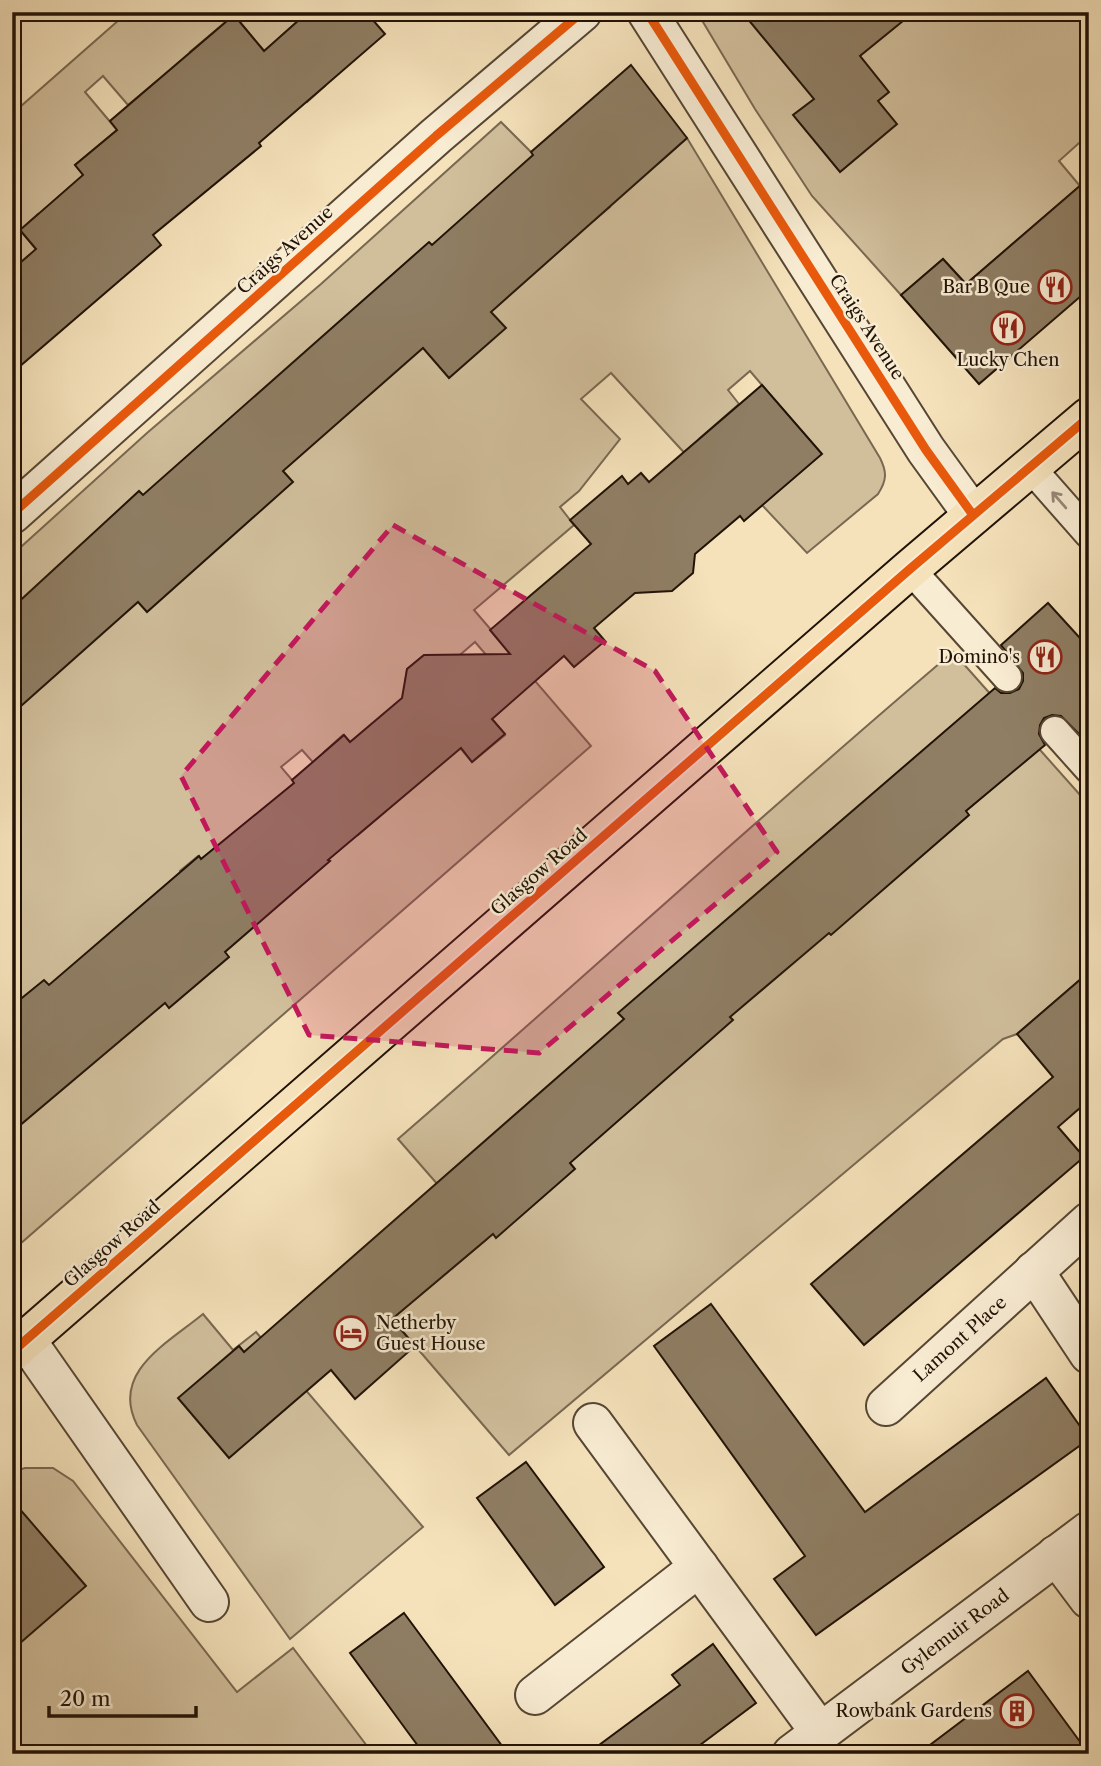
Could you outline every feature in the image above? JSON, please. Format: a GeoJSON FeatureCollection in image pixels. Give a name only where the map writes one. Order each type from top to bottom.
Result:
{"type":"FeatureCollection","features":[{"type":"Feature","properties":{"kind":"main road","name":"Glasgow Road"},"geometry":{"type":"LineString","coordinates":[[19,1346],[910,569],[1089,417]]}},
{"type":"Feature","properties":{"kind":"street","name":"Craigs Avenue"},"geometry":{"type":"LineString","coordinates":[[12,514],[436,136],[582,12]]}},
{"type":"Feature","properties":{"kind":"street","name":"Craigs Avenue"},"geometry":{"type":"LineString","coordinates":[[647,12],[926,450],[973,515]]}},
{"type":"Feature","properties":{"kind":"street","name":"Lamont Place"},"geometry":{"type":"LineString","coordinates":[[886,1406],[1089,1222]]}},
{"type":"Feature","properties":{"kind":"street"},"geometry":{"type":"LineString","coordinates":[[1034,1271],[1089,1354]]}},
{"type":"Feature","properties":{"kind":"street"},"geometry":{"type":"LineString","coordinates":[[19,1346],[209,1602]]}},
{"type":"Feature","properties":{"kind":"street","name":"Gylemuir Road"},"geometry":{"type":"LineString","coordinates":[[593,1423],[699,1567],[806,1743],[1089,1531]]}},
{"type":"Feature","properties":{"kind":"street"},"geometry":{"type":"LineString","coordinates":[[1056,1555],[1089,1599]]}},
{"type":"Feature","properties":{"kind":"street"},"geometry":{"type":"LineString","coordinates":[[536,1695],[699,1567]]}},
{"type":"Feature","properties":{"kind":"lane"},"geometry":{"type":"LineString","coordinates":[[1030,467],[1089,534]]}},
{"type":"Feature","properties":{"kind":"lane"},"geometry":{"type":"LineString","coordinates":[[910,569],[1007,677]]}},
{"type":"Feature","properties":{"kind":"lane"},"geometry":{"type":"LineString","coordinates":[[1055,731],[1089,769]]}},
{"type":"Feature","properties":{"kind":"highlighted area"},"geometry":{"type":"Polygon","coordinates":[[[393,525],[655,671],[777,852],[539,1053],[309,1035],[181,776],[393,525]]]}},
{"type":"Feature","properties":{"kind":"shaded area"},"geometry":{"type":"Polygon","coordinates":[[[128,12],[308,12],[281,36],[325,86],[307,102],[234,15],[190,52],[224,93],[158,80],[128,105],[103,76],[85,92],[117,130],[75,165],[102,197],[97,284],[38,214],[20,230],[52,268],[45,275],[28,256],[12,270],[12,114],[128,12]]]}},
{"type":"Feature","properties":{"kind":"shaded area"},"geometry":{"type":"Polygon","coordinates":[[[697,12],[1089,12],[1089,134],[1059,161],[1080,186],[966,284],[943,259],[901,295],[812,196],[755,109],[697,12]]]}},
{"type":"Feature","properties":{"kind":"shaded area"},"geometry":{"type":"Polygon","coordinates":[[[501,122],[592,222],[610,207],[599,195],[660,162],[687,138],[880,458],[885,472],[883,484],[878,494],[807,553],[762,505],[821,454],[750,371],[728,390],[739,404],[700,438],[727,470],[712,483],[611,373],[581,399],[620,439],[579,491],[560,507],[574,525],[474,610],[591,746],[12,1251],[12,555],[147,433],[321,284],[501,122]],[[475,642],[447,666],[437,655],[424,655],[407,669],[405,683],[472,762],[505,735],[492,719],[520,694],[475,642]],[[343,735],[324,752],[319,769],[302,750],[281,767],[298,787],[338,812],[358,835],[421,781],[350,742],[343,735]],[[281,805],[256,816],[239,829],[208,866],[198,856],[180,871],[206,902],[329,861],[281,805]]]}},
{"type":"Feature","properties":{"kind":"shaded area"},"geometry":{"type":"Polygon","coordinates":[[[953,652],[1089,805],[1089,972],[1017,1034],[1003,1039],[509,1455],[392,1319],[486,1240],[398,1139],[953,652]]]}},
{"type":"Feature","properties":{"kind":"shaded area"},"geometry":{"type":"Polygon","coordinates":[[[203,1314],[233,1350],[256,1332],[423,1527],[290,1639],[137,1425],[131,1406],[131,1389],[147,1360],[203,1314]]]}},
{"type":"Feature","properties":{"kind":"shaded area"},"geometry":{"type":"Polygon","coordinates":[[[25,1468],[53,1468],[73,1481],[237,1692],[293,1648],[373,1754],[12,1754],[12,1472],[25,1468]]]}},
{"type":"Feature","properties":{"kind":"building"},"geometry":{"type":"Polygon","coordinates":[[[308,12],[366,12],[385,34],[259,143],[261,146],[153,235],[161,245],[12,373],[12,270],[36,249],[20,230],[83,175],[75,165],[117,130],[110,121],[234,15],[264,51],[308,12]]]}},
{"type":"Feature","properties":{"kind":"building"},"geometry":{"type":"Polygon","coordinates":[[[742,12],[914,12],[860,56],[889,92],[878,101],[897,124],[840,172],[793,115],[814,99],[742,12]]]}},
{"type":"Feature","properties":{"kind":"building"},"geometry":{"type":"Polygon","coordinates":[[[631,65],[687,138],[491,312],[506,328],[449,378],[423,348],[283,471],[293,482],[147,612],[138,602],[12,714],[12,608],[139,491],[143,495],[429,242],[432,245],[533,155],[531,152],[631,65]]]}},
{"type":"Feature","properties":{"kind":"building"},"geometry":{"type":"Polygon","coordinates":[[[1089,178],[1089,289],[979,384],[901,295],[943,259],[966,284],[1089,178]]]}},
{"type":"Feature","properties":{"kind":"building"},"geometry":{"type":"Polygon","coordinates":[[[762,385],[822,454],[744,521],[740,516],[695,554],[693,573],[672,591],[635,593],[594,628],[605,641],[574,667],[564,656],[492,719],[505,734],[472,762],[461,748],[328,860],[330,861],[225,952],[229,957],[169,1008],[165,1003],[12,1132],[12,1006],[44,980],[49,985],[199,856],[201,859],[294,783],[292,780],[344,735],[350,742],[402,698],[407,669],[424,655],[510,654],[490,630],[591,544],[570,520],[622,476],[628,484],[641,473],[649,482],[762,385]]]}},
{"type":"Feature","properties":{"kind":"building"},"geometry":{"type":"Polygon","coordinates":[[[1048,603],[1089,648],[1089,744],[1061,716],[1044,718],[1039,734],[1045,745],[966,811],[969,815],[831,935],[829,933],[730,1017],[733,1020],[570,1163],[575,1169],[496,1238],[493,1234],[392,1319],[415,1346],[355,1399],[331,1370],[229,1458],[178,1398],[239,1346],[244,1352],[624,1019],[618,1013],[995,688],[1001,693],[1019,689],[1023,673],[1001,645],[1048,603]]]}},
{"type":"Feature","properties":{"kind":"building"},"geometry":{"type":"Polygon","coordinates":[[[1089,972],[1089,1118],[1080,1108],[1058,1127],[1084,1157],[864,1345],[811,1284],[1053,1077],[1017,1034],[1089,972]]]}},
{"type":"Feature","properties":{"kind":"building"},"geometry":{"type":"Polygon","coordinates":[[[711,1304],[865,1512],[1046,1378],[1089,1439],[816,1635],[774,1579],[805,1556],[654,1346],[711,1304]]]}},
{"type":"Feature","properties":{"kind":"building"},"geometry":{"type":"Polygon","coordinates":[[[526,1462],[604,1567],[555,1605],[477,1498],[526,1462]]]}},
{"type":"Feature","properties":{"kind":"building"},"geometry":{"type":"Polygon","coordinates":[[[12,1500],[86,1586],[12,1650],[12,1500]]]}},
{"type":"Feature","properties":{"kind":"building"},"geometry":{"type":"Polygon","coordinates":[[[404,1613],[508,1754],[424,1754],[407,1731],[350,1653],[404,1613]]]}},
{"type":"Feature","properties":{"kind":"building"},"geometry":{"type":"Polygon","coordinates":[[[713,1644],[756,1703],[688,1754],[587,1754],[680,1685],[672,1675],[713,1644]]]}},
{"type":"Feature","properties":{"kind":"building","name":"Rowbank Gardens"},"geometry":{"type":"Polygon","coordinates":[[[1028,1671],[1089,1754],[918,1754],[1028,1671]]]}},
{"type":"Feature","properties":{"kind":"cycle path"},"geometry":{"type":"LineString","coordinates":[[12,514],[436,136],[582,12]]}},
{"type":"Feature","properties":{"kind":"cycle path"},"geometry":{"type":"LineString","coordinates":[[647,12],[926,450],[973,515]]}},
{"type":"Feature","properties":{"kind":"cycle path"},"geometry":{"type":"LineString","coordinates":[[12,1352],[910,569],[1089,417]]}},
{"type":"Feature","properties":{"kind":"place","name":"Bar B Que"},"geometry":{"type":"Point","coordinates":[1055,287]}},
{"type":"Feature","properties":{"kind":"place","name":"Lucky Chen"},"geometry":{"type":"Point","coordinates":[1008,328]}},
{"type":"Feature","properties":{"kind":"place","name":"Domino's"},"geometry":{"type":"Point","coordinates":[1045,657]}},
{"type":"Feature","properties":{"kind":"place","name":"Netherby Guest House"},"geometry":{"type":"Point","coordinates":[351,1333]}},
{"type":"Feature","properties":{"kind":"place","name":"Rowbank Gardens"},"geometry":{"type":"Point","coordinates":[1017,1711]}}]}
